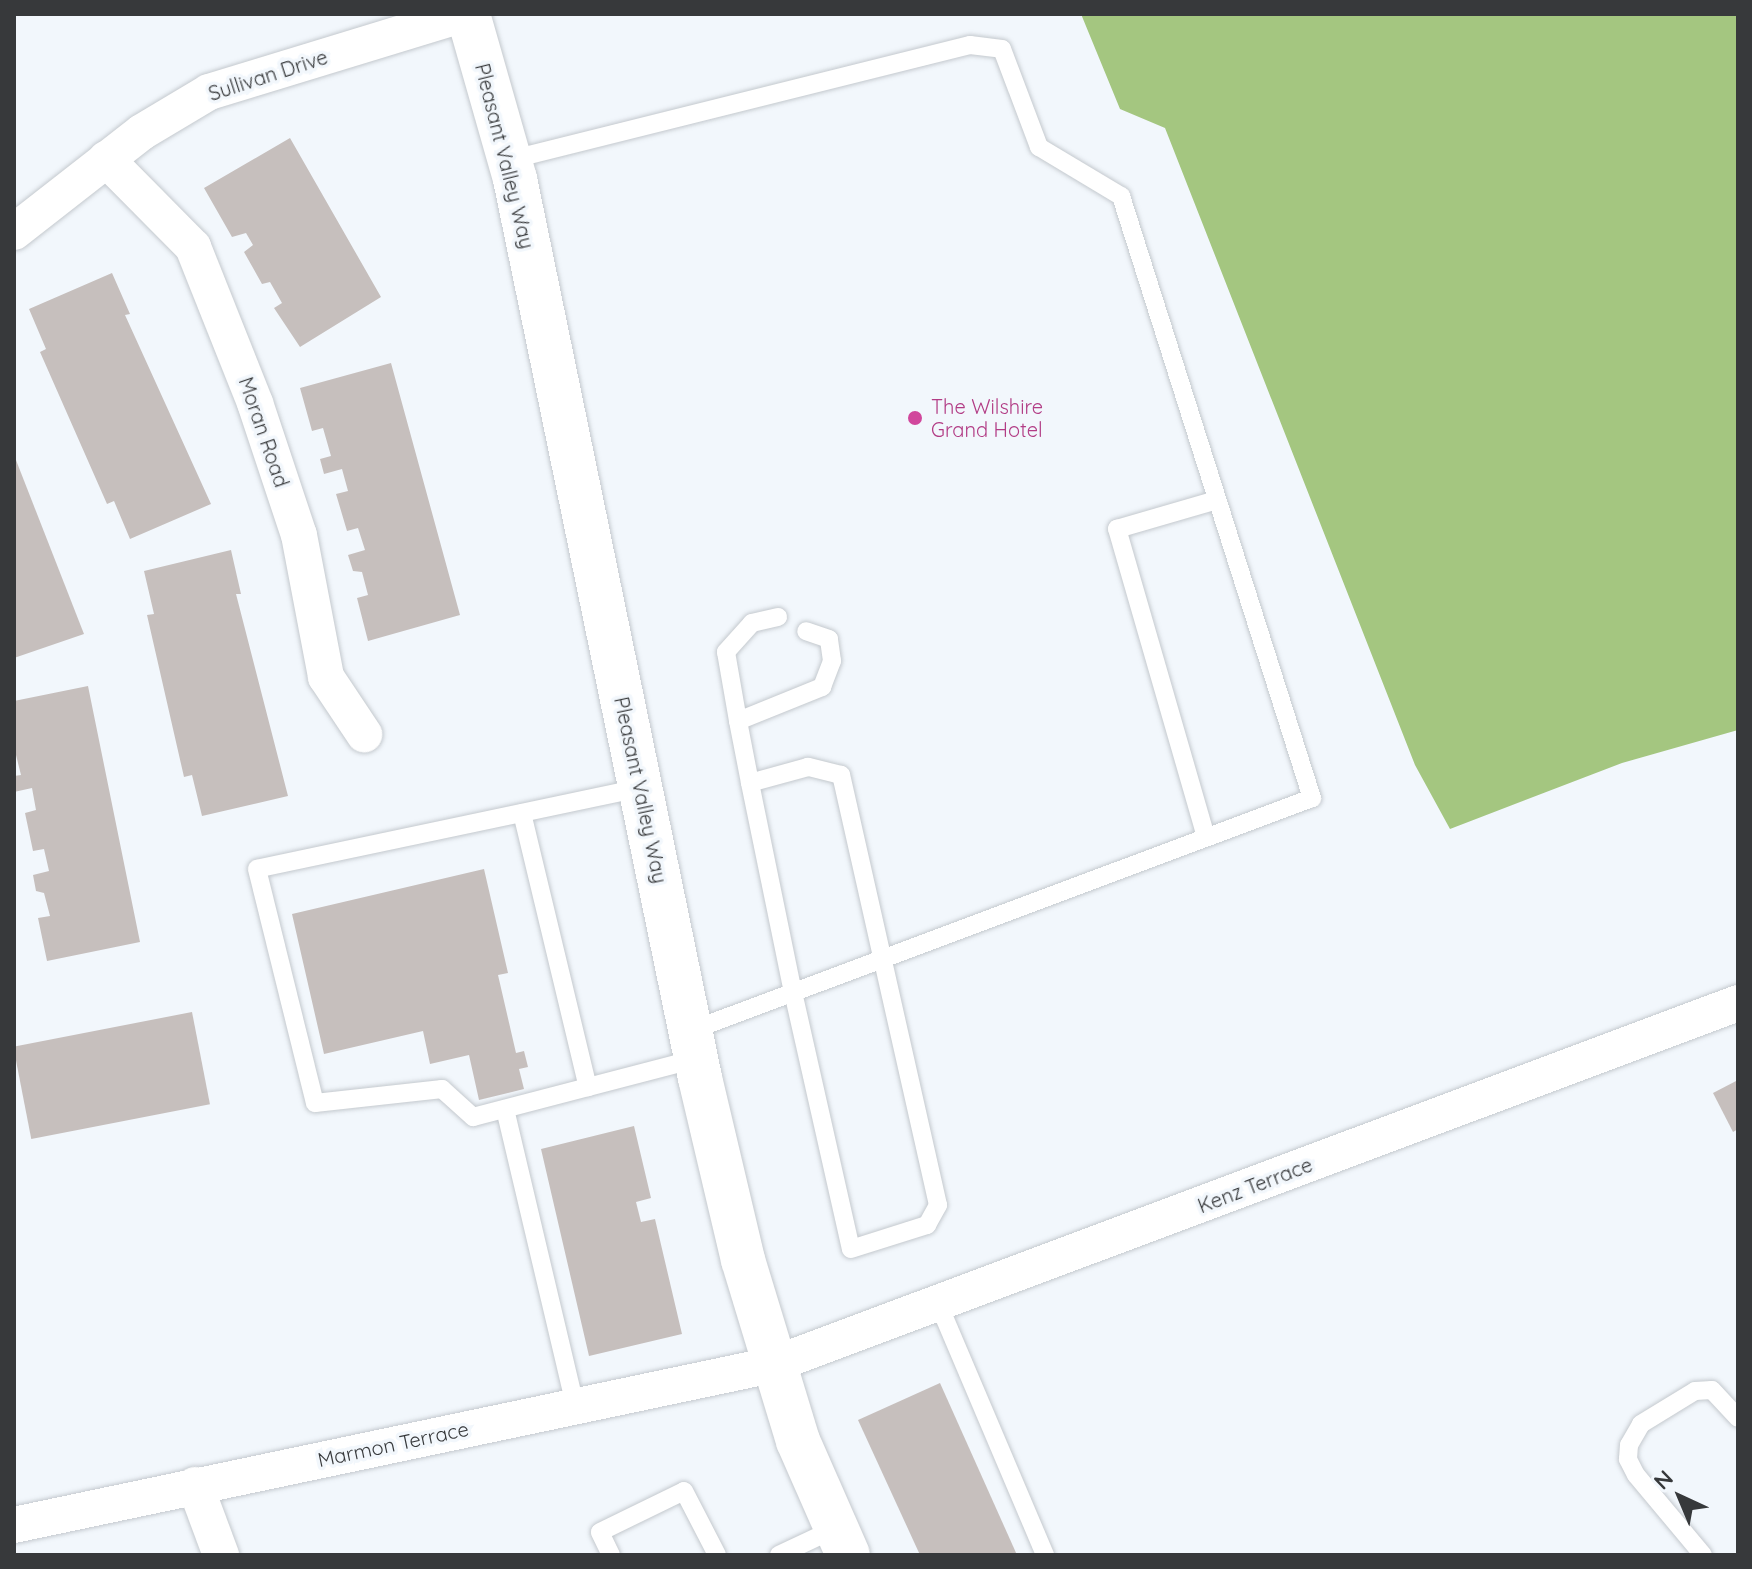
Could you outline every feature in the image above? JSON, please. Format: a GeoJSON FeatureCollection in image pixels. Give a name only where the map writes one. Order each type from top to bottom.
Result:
{"type":"FeatureCollection","features":[{"type":"Feature","properties":{"kind":"main road","name":"Pleasant Valley Way"},"geometry":{"type":"LineString","coordinates":[[466,14],[509,160],[693,1045],[772,1365],[842,1542]]}},
{"type":"Feature","properties":{"kind":"street","name":"Sullivan Drive"},"geometry":{"type":"LineString","coordinates":[[14,232],[106,159],[209,92],[466,14]]}},
{"type":"Feature","properties":{"kind":"street","name":"Moran Road"},"geometry":{"type":"LineString","coordinates":[[106,159],[193,247],[255,403],[299,535],[326,677],[364,734]]}},
{"type":"Feature","properties":{"kind":"street","name":"Kenz Terrace"},"geometry":{"type":"LineString","coordinates":[[772,1365],[939,1305],[1738,1003]]}},
{"type":"Feature","properties":{"kind":"street","name":"Marmon Terrace"},"geometry":{"type":"LineString","coordinates":[[14,1525],[772,1365]]}},
{"type":"Feature","properties":{"kind":"street"},"geometry":{"type":"LineString","coordinates":[[195,1485],[221,1555]]}},
{"type":"Feature","properties":{"kind":"lane"},"geometry":{"type":"LineString","coordinates":[[509,160],[970,45],[1002,49],[1039,147],[1121,196],[1312,798],[793,992],[693,1045],[588,1087],[473,1117],[442,1089],[315,1103],[257,869],[640,788]]}},
{"type":"Feature","properties":{"kind":"lane"},"geometry":{"type":"LineString","coordinates":[[1206,837],[1117,529],[1217,500]]}},
{"type":"Feature","properties":{"kind":"lane"},"geometry":{"type":"LineString","coordinates":[[750,783],[808,767],[841,775],[938,1205],[927,1225],[851,1249],[793,992],[750,783],[726,652],[752,623],[778,617]]}},
{"type":"Feature","properties":{"kind":"lane"},"geometry":{"type":"LineString","coordinates":[[738,721],[822,687],[832,661],[829,639],[806,631]]}},
{"type":"Feature","properties":{"kind":"lane"},"geometry":{"type":"LineString","coordinates":[[522,813],[588,1087]]}},
{"type":"Feature","properties":{"kind":"lane"},"geometry":{"type":"LineString","coordinates":[[505,1109],[575,1406]]}},
{"type":"Feature","properties":{"kind":"lane"},"geometry":{"type":"LineString","coordinates":[[939,1305],[1045,1555]]}},
{"type":"Feature","properties":{"kind":"lane"},"geometry":{"type":"LineString","coordinates":[[1703,1555],[1636,1475],[1628,1459],[1629,1445],[1641,1424],[1695,1391],[1730,1392],[1738,1418]]}},
{"type":"Feature","properties":{"kind":"lane"},"geometry":{"type":"LineString","coordinates":[[611,1555],[600,1532],[684,1491],[717,1555]]}},
{"type":"Feature","properties":{"kind":"lane"},"geometry":{"type":"LineString","coordinates":[[779,1555],[842,1542]]}},
{"type":"Feature","properties":{"kind":"green space"},"geometry":{"type":"Polygon","coordinates":[[[1081,14],[1738,14],[1738,730],[1622,763],[1450,829],[1415,765],[1165,128],[1120,109],[1081,14]]]}},
{"type":"Feature","properties":{"kind":"building"},"geometry":{"type":"Polygon","coordinates":[[[290,138],[381,297],[300,347],[274,308],[282,303],[270,282],[262,284],[244,252],[253,245],[246,233],[232,237],[204,188],[290,138]]]}},
{"type":"Feature","properties":{"kind":"building"},"geometry":{"type":"Polygon","coordinates":[[[112,273],[130,314],[125,315],[211,504],[130,539],[114,501],[107,504],[40,352],[46,349],[29,309],[112,273]]]}},
{"type":"Feature","properties":{"kind":"building"},"geometry":{"type":"Polygon","coordinates":[[[391,363],[460,615],[368,641],[357,598],[368,595],[362,572],[353,571],[348,555],[365,550],[358,528],[347,531],[336,494],[348,491],[342,469],[324,474],[320,459],[331,456],[323,428],[312,431],[300,388],[391,363]]]}},
{"type":"Feature","properties":{"kind":"building"},"geometry":{"type":"Polygon","coordinates":[[[14,455],[84,634],[14,658],[14,455]]]}},
{"type":"Feature","properties":{"kind":"building"},"geometry":{"type":"Polygon","coordinates":[[[231,550],[241,594],[236,594],[288,796],[202,816],[192,775],[184,777],[147,615],[154,614],[144,571],[231,550]]]}},
{"type":"Feature","properties":{"kind":"building"},"geometry":{"type":"Polygon","coordinates":[[[88,686],[140,942],[47,961],[38,918],[50,916],[44,893],[36,891],[33,875],[49,871],[44,849],[33,851],[25,813],[36,810],[32,788],[14,792],[14,776],[21,775],[14,747],[14,701],[88,686]]]}},
{"type":"Feature","properties":{"kind":"building"},"geometry":{"type":"Polygon","coordinates":[[[484,869],[508,973],[498,975],[516,1053],[524,1051],[528,1067],[519,1069],[524,1089],[479,1100],[469,1055],[430,1064],[423,1031],[324,1054],[292,914],[484,869]]]}},
{"type":"Feature","properties":{"kind":"building"},"geometry":{"type":"Polygon","coordinates":[[[192,1012],[210,1104],[31,1139],[14,1047],[192,1012]]]}},
{"type":"Feature","properties":{"kind":"building"},"geometry":{"type":"Polygon","coordinates":[[[1738,1080],[1738,1129],[1733,1132],[1713,1093],[1738,1080]]]}},
{"type":"Feature","properties":{"kind":"building"},"geometry":{"type":"Polygon","coordinates":[[[634,1126],[651,1198],[636,1202],[641,1222],[655,1219],[682,1334],[589,1356],[541,1149],[634,1126]]]}},
{"type":"Feature","properties":{"kind":"building"},"geometry":{"type":"Polygon","coordinates":[[[940,1383],[1017,1555],[920,1555],[858,1420],[940,1383]]]}},
{"type":"Feature","properties":{"kind":"place","name":"The Wilshire Grand Hotel"},"geometry":{"type":"Point","coordinates":[915,418]}}]}
